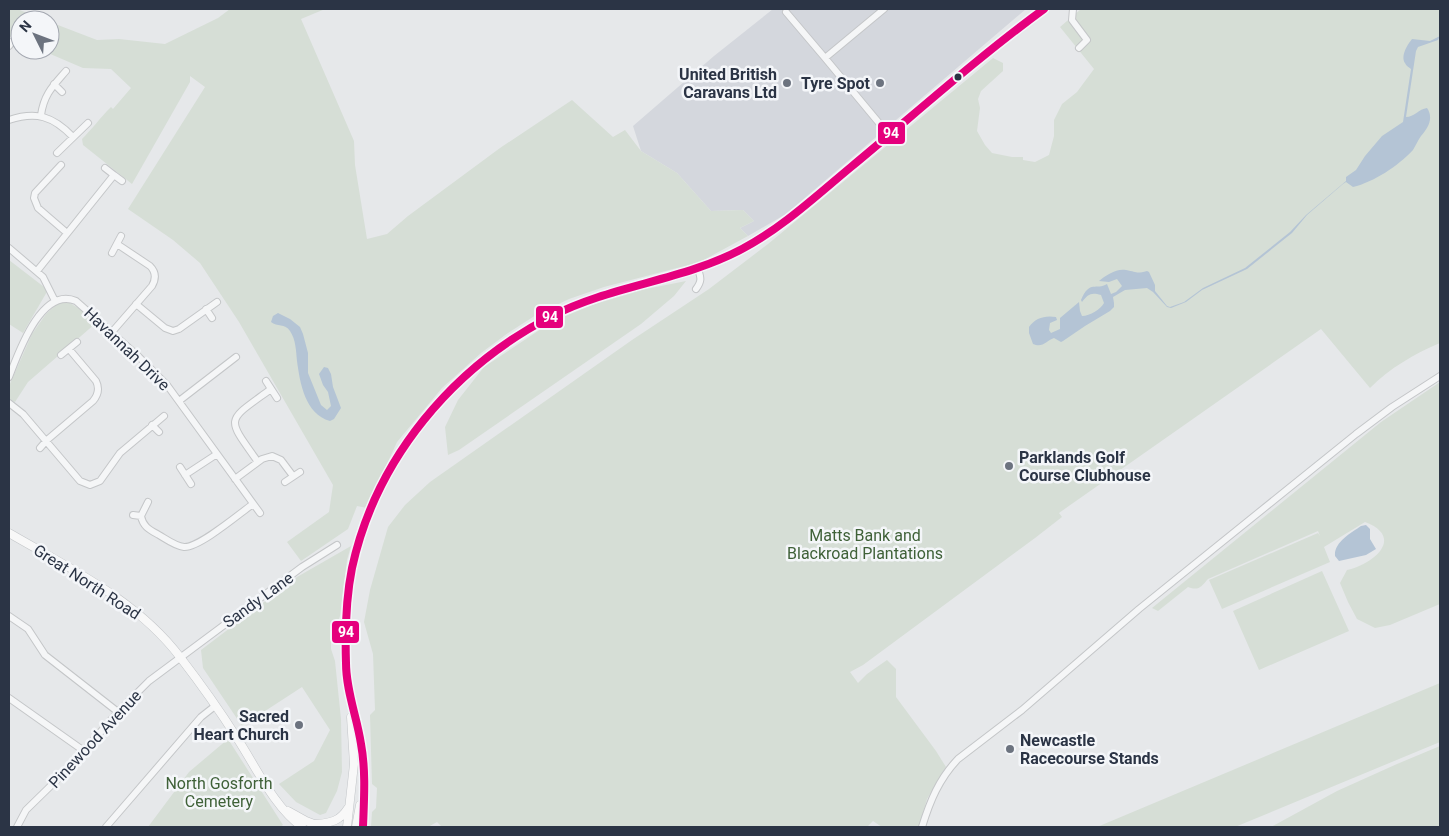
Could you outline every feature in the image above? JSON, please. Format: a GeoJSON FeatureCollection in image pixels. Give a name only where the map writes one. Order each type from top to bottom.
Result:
{"type":"FeatureCollection","features":[{"type":"Feature","properties":{"kind":"main road"},"geometry":{"type":"LineString","coordinates":[[347,827],[354,764],[346,665],[347,621],[352,570],[358,547],[382,485],[397,457],[424,419],[450,389],[491,353],[512,338],[553,315],[577,305],[698,269],[742,249],[780,226],[960,76],[1044,9]]}},
{"type":"Feature","properties":{"kind":"main road","name":"Great North Road"},"geometry":{"type":"LineString","coordinates":[[9,533],[103,588],[141,615],[162,635],[215,706],[282,807],[302,827]]}},
{"type":"Feature","properties":{"kind":"main road"},"geometry":{"type":"LineString","coordinates":[[350,698],[361,744],[364,778],[363,827]]}},
{"type":"Feature","properties":{"kind":"main road"},"geometry":{"type":"LineString","coordinates":[[356,827],[364,778]]}},
{"type":"Feature","properties":{"kind":"main road"},"geometry":{"type":"LineString","coordinates":[[318,826],[335,821],[350,806]]}},
{"type":"Feature","properties":{"kind":"main road","name":"Great North Road"},"geometry":{"type":"LineString","coordinates":[[282,807],[318,826]]}},
{"type":"Feature","properties":{"kind":"street"},"geometry":{"type":"LineString","coordinates":[[825,58],[884,9]]}},
{"type":"Feature","properties":{"kind":"street"},"geometry":{"type":"LineString","coordinates":[[1073,9],[1072,20],[1086,40],[1079,48]]}},
{"type":"Feature","properties":{"kind":"street"},"geometry":{"type":"LineString","coordinates":[[786,12],[890,135]]}},
{"type":"Feature","properties":{"kind":"street"},"geometry":{"type":"LineString","coordinates":[[41,115],[46,96],[66,71]]}},
{"type":"Feature","properties":{"kind":"street"},"geometry":{"type":"LineString","coordinates":[[54,84],[62,92]]}},
{"type":"Feature","properties":{"kind":"street"},"geometry":{"type":"LineString","coordinates":[[9,120],[41,115],[59,124],[73,137]]}},
{"type":"Feature","properties":{"kind":"street"},"geometry":{"type":"LineString","coordinates":[[58,153],[88,122]]}},
{"type":"Feature","properties":{"kind":"street"},"geometry":{"type":"LineString","coordinates":[[61,165],[35,193],[34,198],[38,208],[67,233]]}},
{"type":"Feature","properties":{"kind":"street"},"geometry":{"type":"LineString","coordinates":[[105,168],[122,181]]}},
{"type":"Feature","properties":{"kind":"street"},"geometry":{"type":"LineString","coordinates":[[37,271],[114,175]]}},
{"type":"Feature","properties":{"kind":"street"},"geometry":{"type":"LineString","coordinates":[[25,198],[34,198]]}},
{"type":"Feature","properties":{"kind":"street"},"geometry":{"type":"LineString","coordinates":[[112,253],[121,236]]}},
{"type":"Feature","properties":{"kind":"street"},"geometry":{"type":"LineString","coordinates":[[112,332],[153,283],[155,273],[150,266],[117,244]]}},
{"type":"Feature","properties":{"kind":"street"},"geometry":{"type":"LineString","coordinates":[[9,248],[46,281],[55,301],[42,313],[29,333],[9,377]]}},
{"type":"Feature","properties":{"kind":"street"},"geometry":{"type":"LineString","coordinates":[[696,289],[701,283],[698,269]]}},
{"type":"Feature","properties":{"kind":"street","name":"Havannah Drive"},"geometry":{"type":"LineString","coordinates":[[55,301],[66,298],[76,301],[155,372],[179,401],[260,513]]}},
{"type":"Feature","properties":{"kind":"street"},"geometry":{"type":"LineString","coordinates":[[136,304],[165,328],[173,331],[217,302]]}},
{"type":"Feature","properties":{"kind":"street"},"geometry":{"type":"LineString","coordinates":[[206,309],[212,318]]}},
{"type":"Feature","properties":{"kind":"street"},"geometry":{"type":"LineString","coordinates":[[61,355],[77,342]]}},
{"type":"Feature","properties":{"kind":"street"},"geometry":{"type":"LineString","coordinates":[[40,448],[93,401],[97,394],[96,381],[69,349]]}},
{"type":"Feature","properties":{"kind":"street"},"geometry":{"type":"LineString","coordinates":[[179,401],[236,358]]}},
{"type":"Feature","properties":{"kind":"street"},"geometry":{"type":"LineString","coordinates":[[225,366],[230,373]]}},
{"type":"Feature","properties":{"kind":"street"},"geometry":{"type":"LineString","coordinates":[[922,827],[930,799],[958,759],[1022,710],[1139,609],[1356,434],[1392,407],[1440,376]]}},
{"type":"Feature","properties":{"kind":"street"},"geometry":{"type":"LineString","coordinates":[[266,381],[277,398]]}},
{"type":"Feature","properties":{"kind":"street"},"geometry":{"type":"LineString","coordinates":[[258,462],[236,432],[234,420],[239,412],[271,389]]}},
{"type":"Feature","properties":{"kind":"street"},"geometry":{"type":"LineString","coordinates":[[9,403],[23,414],[47,440],[80,480],[85,484],[93,485],[103,479],[120,453],[164,416]]}},
{"type":"Feature","properties":{"kind":"street"},"geometry":{"type":"LineString","coordinates":[[152,425],[158,432]]}},
{"type":"Feature","properties":{"kind":"street"},"geometry":{"type":"LineString","coordinates":[[185,475],[217,454]]}},
{"type":"Feature","properties":{"kind":"street"},"geometry":{"type":"LineString","coordinates":[[235,479],[267,457],[277,457],[293,476]]}},
{"type":"Feature","properties":{"kind":"street"},"geometry":{"type":"LineString","coordinates":[[180,467],[191,484]]}},
{"type":"Feature","properties":{"kind":"street"},"geometry":{"type":"LineString","coordinates":[[285,482],[300,472]]}},
{"type":"Feature","properties":{"kind":"street"},"geometry":{"type":"LineString","coordinates":[[148,502],[141,516],[144,525],[176,545],[188,546],[201,541],[254,504]]}},
{"type":"Feature","properties":{"kind":"street"},"geometry":{"type":"LineString","coordinates":[[132,515],[141,516]]}},
{"type":"Feature","properties":{"kind":"street","name":"Sandy Lane"},"geometry":{"type":"LineString","coordinates":[[180,657],[337,544]]}},
{"type":"Feature","properties":{"kind":"street"},"geometry":{"type":"LineString","coordinates":[[9,616],[28,629],[45,655],[118,712]]}},
{"type":"Feature","properties":{"kind":"street","name":"Pinewood Avenue"},"geometry":{"type":"LineString","coordinates":[[17,827],[26,810],[68,770],[118,712],[149,681],[180,657]]}},
{"type":"Feature","properties":{"kind":"street"},"geometry":{"type":"LineString","coordinates":[[10,698],[84,752]]}},
{"type":"Feature","properties":{"kind":"street"},"geometry":{"type":"LineString","coordinates":[[106,827],[201,717],[215,706]]}},
{"type":"Feature","properties":{"kind":"shaded area"},"geometry":{"type":"Polygon","coordinates":[[[773,9],[1026,9],[786,214],[748,236],[740,228],[754,221],[743,210],[711,211],[677,173],[641,151],[633,126],[714,56],[773,9]]]}},
{"type":"Feature","properties":{"kind":"green space"},"geometry":{"type":"Polygon","coordinates":[[[9,9],[17,9],[20,10],[10,10],[9,36],[9,9]]]}},
{"type":"Feature","properties":{"kind":"green space"},"geometry":{"type":"Polygon","coordinates":[[[230,9],[325,9],[301,19],[354,141],[355,165],[367,239],[387,234],[408,216],[500,148],[572,100],[613,137],[625,130],[641,151],[677,173],[711,211],[743,210],[754,221],[740,228],[748,236],[700,262],[604,287],[569,299],[536,315],[481,353],[442,388],[397,442],[367,508],[357,506],[348,529],[301,561],[287,542],[329,512],[333,485],[239,322],[200,263],[173,240],[128,209],[205,87],[190,76],[190,82],[132,184],[83,145],[82,139],[111,107],[113,109],[131,88],[111,69],[83,68],[60,58],[60,26],[97,40],[119,39],[165,44],[218,18],[230,9]]]}},
{"type":"Feature","properties":{"kind":"green space","name":"Matts Bank and Blackroad Plantations"},"geometry":{"type":"Polygon","coordinates":[[[1081,9],[1440,9],[1440,343],[1403,362],[1370,388],[1321,329],[1059,513],[1062,517],[1035,538],[863,665],[850,672],[858,683],[887,660],[896,669],[896,697],[946,767],[927,799],[919,827],[882,827],[873,821],[868,826],[870,827],[442,827],[437,822],[428,827],[371,827],[372,812],[376,808],[377,788],[372,784],[370,715],[375,710],[373,654],[364,622],[370,590],[388,527],[405,505],[430,482],[632,340],[709,289],[768,244],[993,58],[1003,63],[1003,71],[981,91],[978,99],[980,108],[977,131],[985,145],[992,153],[1023,157],[1023,160],[1035,162],[1049,155],[1054,136],[1054,120],[1062,104],[1077,92],[1094,69],[1060,27],[1081,9]]]}},
{"type":"Feature","properties":{"kind":"green space"},"geometry":{"type":"Polygon","coordinates":[[[9,260],[48,290],[23,333],[9,324],[9,260]]]}},
{"type":"Feature","properties":{"kind":"green space"},"geometry":{"type":"Polygon","coordinates":[[[686,281],[674,296],[641,324],[459,450],[448,455],[445,427],[458,400],[484,367],[553,321],[595,304],[646,289],[686,281]]]}},
{"type":"Feature","properties":{"kind":"green space"},"geometry":{"type":"Polygon","coordinates":[[[68,302],[80,309],[96,323],[28,382],[15,402],[9,399],[9,386],[32,334],[46,314],[58,303],[68,302]]]}},
{"type":"Feature","properties":{"kind":"green space"},"geometry":{"type":"Polygon","coordinates":[[[1440,382],[1440,604],[1390,625],[1375,628],[1357,619],[1340,583],[1347,570],[1367,562],[1375,556],[1384,542],[1383,535],[1377,528],[1365,522],[1324,547],[1330,562],[1222,609],[1209,580],[1318,533],[1320,536],[1318,531],[1208,579],[1200,588],[1188,587],[1158,611],[1152,608],[1381,422],[1440,382]]]}},
{"type":"Feature","properties":{"kind":"green space"},"geometry":{"type":"Polygon","coordinates":[[[351,546],[347,560],[340,616],[337,624],[331,627],[331,649],[335,661],[341,719],[342,772],[337,791],[326,813],[320,815],[296,802],[279,784],[314,761],[330,730],[302,687],[242,726],[203,668],[201,650],[297,577],[351,546]]]}},
{"type":"Feature","properties":{"kind":"green space"},"geometry":{"type":"Polygon","coordinates":[[[1322,571],[1349,631],[1259,670],[1233,611],[1322,571]]]}},
{"type":"Feature","properties":{"kind":"green space"},"geometry":{"type":"Polygon","coordinates":[[[1440,683],[1440,742],[1235,827],[1097,827],[1440,683]]]}},
{"type":"Feature","properties":{"kind":"green space","name":"North Gosforth Cemetery"},"geometry":{"type":"Polygon","coordinates":[[[228,739],[283,825],[280,827],[148,827],[189,772],[228,739]]]}},
{"type":"Feature","properties":{"kind":"green space"},"geometry":{"type":"Polygon","coordinates":[[[1440,746],[1440,827],[1271,827],[1337,791],[1440,746]]]}},
{"type":"Feature","properties":{"kind":"water"},"geometry":{"type":"Polygon","coordinates":[[[1440,36],[1438,40],[1418,47],[1416,51],[1406,117],[1427,108],[1430,119],[1426,130],[1413,150],[1400,162],[1361,185],[1353,187],[1346,182],[1307,215],[1292,233],[1247,269],[1202,290],[1186,302],[1171,308],[1167,307],[1147,288],[1125,290],[1113,297],[1114,307],[1110,311],[1063,341],[1061,342],[1054,338],[1042,345],[1033,344],[1029,327],[1037,319],[1048,316],[1056,317],[1057,320],[1050,323],[1049,330],[1051,333],[1060,329],[1060,318],[1079,302],[1082,316],[1100,308],[1104,303],[1101,295],[1088,295],[1082,302],[1081,300],[1087,290],[1093,287],[1107,284],[1111,294],[1116,292],[1122,286],[1117,279],[1109,282],[1099,281],[1115,271],[1149,272],[1155,285],[1155,291],[1167,306],[1170,307],[1184,302],[1203,288],[1245,268],[1290,232],[1306,215],[1346,181],[1346,177],[1356,170],[1382,136],[1403,122],[1411,69],[1406,65],[1403,57],[1405,50],[1412,39],[1430,41],[1440,36]]]}},
{"type":"Feature","properties":{"kind":"water"},"geometry":{"type":"Polygon","coordinates":[[[278,313],[300,327],[308,353],[308,373],[321,405],[327,410],[331,406],[328,392],[319,374],[324,367],[328,368],[341,408],[334,419],[330,421],[322,417],[309,405],[302,388],[292,334],[286,327],[271,322],[273,316],[278,313]]]}},
{"type":"Feature","properties":{"kind":"water"},"geometry":{"type":"Polygon","coordinates":[[[1366,525],[1370,529],[1370,539],[1376,549],[1366,555],[1339,561],[1335,556],[1335,551],[1340,542],[1361,526],[1366,525]]]}},
{"type":"Feature","properties":{"kind":"transit line","name":"94"},"geometry":{"type":"LineString","coordinates":[[363,827],[363,754],[346,673],[347,603],[350,579],[363,528],[379,489],[400,453],[424,420],[452,389],[482,361],[516,337],[552,316],[599,297],[695,269],[719,260],[757,241],[812,200],[970,67],[1044,9]]}},
{"type":"Feature","properties":{"kind":"place","name":"United British Caravans Ltd"},"geometry":{"type":"Point","coordinates":[787,83]}},
{"type":"Feature","properties":{"kind":"place","name":"Tyre Spot"},"geometry":{"type":"Point","coordinates":[880,83]}},
{"type":"Feature","properties":{"kind":"place","name":"Parklands Golf Course Clubhouse"},"geometry":{"type":"Point","coordinates":[1009,466]}},
{"type":"Feature","properties":{"kind":"place","name":"Sacred Heart Church"},"geometry":{"type":"Point","coordinates":[299,725]}},
{"type":"Feature","properties":{"kind":"place","name":"Newcastle Racecourse Stands"},"geometry":{"type":"Point","coordinates":[1010,749]}}]}
